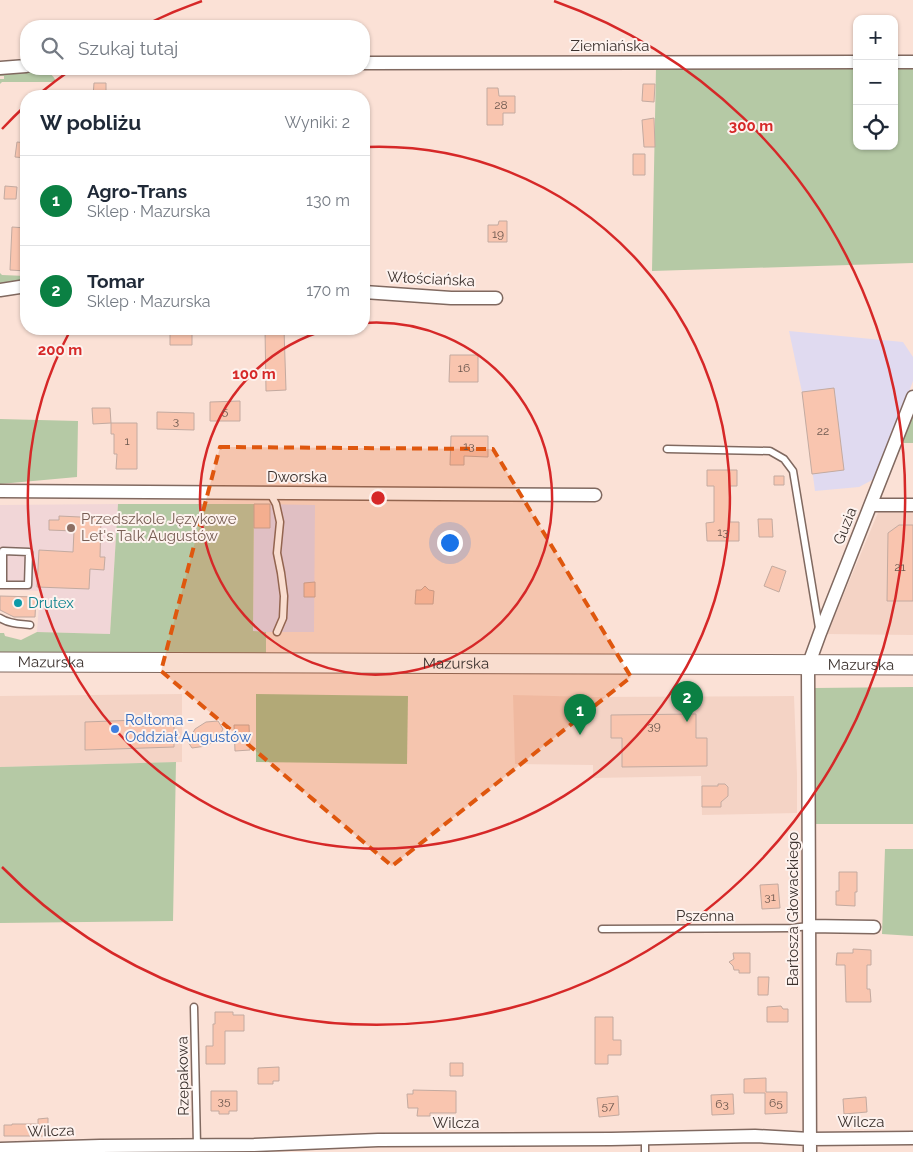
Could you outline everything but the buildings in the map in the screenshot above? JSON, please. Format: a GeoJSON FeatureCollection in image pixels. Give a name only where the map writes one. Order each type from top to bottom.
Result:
{"type":"FeatureCollection","features":[{"type":"Feature","properties":{"kind":"main road","name":"Mazurska"},"geometry":{"type":"LineString","coordinates":[[0,662],[913,666]]}},
{"type":"Feature","properties":{"kind":"street","name":"Ziemiańska"},"geometry":{"type":"LineString","coordinates":[[370,63],[853,62]]}},
{"type":"Feature","properties":{"kind":"street"},"geometry":{"type":"LineString","coordinates":[[898,62],[913,62]]}},
{"type":"Feature","properties":{"kind":"street"},"geometry":{"type":"LineString","coordinates":[[0,68],[20,66]]}},
{"type":"Feature","properties":{"kind":"street"},"geometry":{"type":"LineString","coordinates":[[0,290],[20,287]]}},
{"type":"Feature","properties":{"kind":"street","name":"Włościańska"},"geometry":{"type":"LineString","coordinates":[[370,292],[451,298],[496,298]]}},
{"type":"Feature","properties":{"kind":"street","name":"Guzia"},"geometry":{"type":"LineString","coordinates":[[808,666],[913,397]]}},
{"type":"Feature","properties":{"kind":"street","name":"Dworska"},"geometry":{"type":"LineString","coordinates":[[0,491],[595,495]]}},
{"type":"Feature","properties":{"kind":"street"},"geometry":{"type":"LineString","coordinates":[[871,505],[913,505]]}},
{"type":"Feature","properties":{"kind":"street","name":"Bartosza Głowackiego"},"geometry":{"type":"LineString","coordinates":[[808,666],[810,1152]]}},
{"type":"Feature","properties":{"kind":"street"},"geometry":{"type":"LineString","coordinates":[[808,926],[874,927]]}},
{"type":"Feature","properties":{"kind":"street","name":"Wilcza"},"geometry":{"type":"LineString","coordinates":[[0,1149],[254,1145],[378,1140],[755,1136],[810,1139],[913,1138]]}},
{"type":"Feature","properties":{"kind":"lane"},"geometry":{"type":"LineString","coordinates":[[667,449],[770,451],[784,459],[793,471],[820,633]]}},
{"type":"Feature","properties":{"kind":"lane"},"geometry":{"type":"LineString","coordinates":[[270,493],[276,504],[280,522],[277,553],[284,596],[283,618],[277,632]]}},
{"type":"Feature","properties":{"kind":"lane"},"geometry":{"type":"LineString","coordinates":[[4,551],[29,552],[28,585],[1,585],[4,551]]}},
{"type":"Feature","properties":{"kind":"lane"},"geometry":{"type":"LineString","coordinates":[[0,618],[12,623],[30,625]]}},
{"type":"Feature","properties":{"kind":"lane","name":"Pszenna"},"geometry":{"type":"LineString","coordinates":[[602,929],[781,928],[808,926]]}},
{"type":"Feature","properties":{"kind":"lane","name":"Rzepakowa"},"geometry":{"type":"LineString","coordinates":[[194,1007],[197,1145]]}},
{"type":"Feature","properties":{"kind":"lane"},"geometry":{"type":"LineString","coordinates":[[645,1138],[645,1152]]}},
{"type":"Feature","properties":{"kind":"highlighted area"},"geometry":{"type":"Polygon","coordinates":[[[220,447],[493,449],[631,677],[392,866],[161,671],[220,447]]]}},
{"type":"Feature","properties":{"kind":"shaded area"},"geometry":{"type":"Polygon","coordinates":[[[789,331],[903,342],[913,357],[913,381],[876,478],[859,487],[815,491],[802,392],[789,331]]]}},
{"type":"Feature","properties":{"kind":"shaded area"},"geometry":{"type":"Polygon","coordinates":[[[118,504],[110,634],[37,632],[40,591],[0,589],[0,505],[118,504]]]}},
{"type":"Feature","properties":{"kind":"shaded area"},"geometry":{"type":"Polygon","coordinates":[[[254,504],[315,505],[314,632],[253,632],[254,504]]]}},
{"type":"Feature","properties":{"kind":"shaded area"},"geometry":{"type":"Polygon","coordinates":[[[880,508],[913,508],[913,635],[827,634],[880,508]]]}},
{"type":"Feature","properties":{"kind":"shaded area"},"geometry":{"type":"Polygon","coordinates":[[[182,694],[182,762],[0,767],[0,696],[182,694]]]}},
{"type":"Feature","properties":{"kind":"shaded area"},"geometry":{"type":"Polygon","coordinates":[[[513,695],[593,697],[794,696],[797,813],[702,815],[701,776],[593,778],[593,765],[515,764],[513,695]]]}},
{"type":"Feature","properties":{"kind":"green space"},"geometry":{"type":"Polygon","coordinates":[[[656,68],[853,69],[853,150],[898,150],[898,69],[913,69],[913,263],[652,271],[656,68]]]}},
{"type":"Feature","properties":{"kind":"green space"},"geometry":{"type":"Polygon","coordinates":[[[20,72],[20,75],[51,75],[56,82],[2,82],[0,84],[0,79],[4,79],[4,76],[0,76],[0,74],[20,72]]]}},
{"type":"Feature","properties":{"kind":"green space"},"geometry":{"type":"Polygon","coordinates":[[[0,273],[2,275],[20,276],[20,281],[0,284],[0,273]]]}},
{"type":"Feature","properties":{"kind":"green space"},"geometry":{"type":"Polygon","coordinates":[[[913,413],[913,443],[901,443],[913,413]]]}},
{"type":"Feature","properties":{"kind":"green space"},"geometry":{"type":"Polygon","coordinates":[[[0,419],[78,421],[77,477],[0,484],[0,419]]]}},
{"type":"Feature","properties":{"kind":"green space"},"geometry":{"type":"Polygon","coordinates":[[[118,504],[254,504],[253,631],[266,632],[266,655],[166,652],[0,652],[0,633],[21,640],[37,632],[110,634],[118,504]]]}},
{"type":"Feature","properties":{"kind":"green space"},"geometry":{"type":"Polygon","coordinates":[[[913,687],[913,824],[814,824],[815,688],[913,687]]]}},
{"type":"Feature","properties":{"kind":"green space"},"geometry":{"type":"Polygon","coordinates":[[[256,694],[408,696],[407,764],[256,762],[256,694]]]}},
{"type":"Feature","properties":{"kind":"green space"},"geometry":{"type":"Polygon","coordinates":[[[176,762],[173,921],[0,923],[0,767],[176,762]]]}},
{"type":"Feature","properties":{"kind":"green space"},"geometry":{"type":"Polygon","coordinates":[[[885,849],[913,849],[913,936],[882,934],[885,849]]]}},
{"type":"Feature","properties":{"kind":"place","name":"Przedszkole Językowe Let's Talk Augustów"},"geometry":{"type":"Point","coordinates":[71,528]}},
{"type":"Feature","properties":{"kind":"place","name":"Drutex"},"geometry":{"type":"Point","coordinates":[18,603]}},
{"type":"Feature","properties":{"kind":"place","name":"Tomar"},"geometry":{"type":"Point","coordinates":[687,722]}},
{"type":"Feature","properties":{"kind":"place","name":"Roltoma - Oddział Augustów"},"geometry":{"type":"Point","coordinates":[115,729]}},
{"type":"Feature","properties":{"kind":"place","name":"Agro-Trans"},"geometry":{"type":"Point","coordinates":[580,735]}}]}
